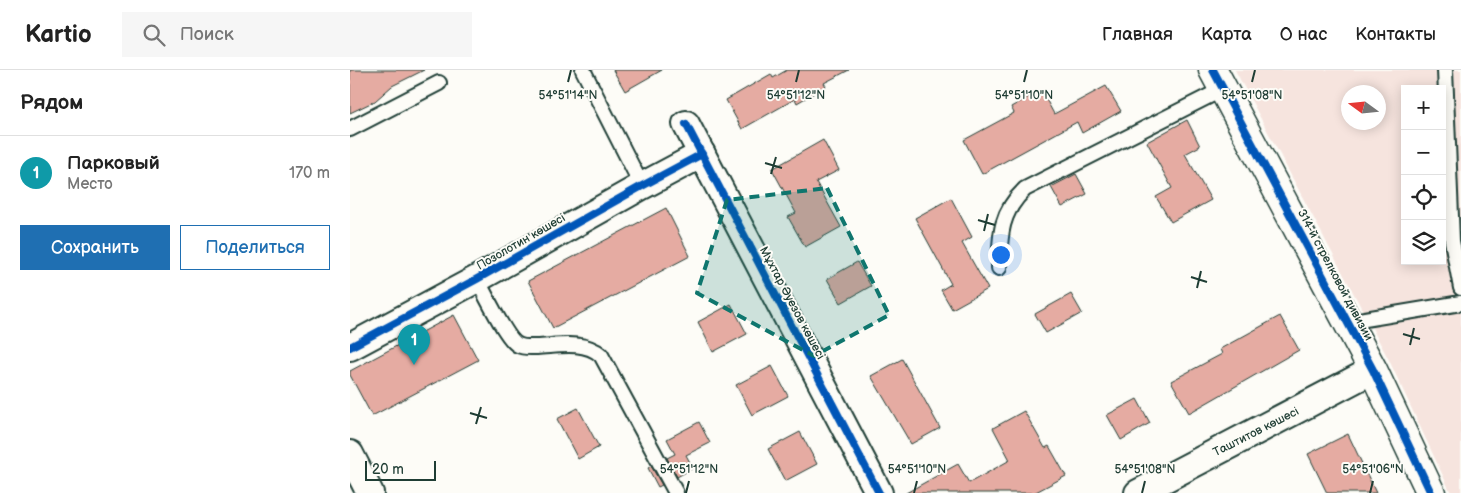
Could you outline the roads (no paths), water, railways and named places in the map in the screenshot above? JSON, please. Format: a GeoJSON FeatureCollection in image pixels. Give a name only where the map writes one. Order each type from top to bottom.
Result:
{"type":"FeatureCollection","features":[{"type":"Feature","properties":{"kind":"street","name":"314-й стрелковой дивизии"},"geometry":{"type":"LineString","coordinates":[[1218,80],[1374,370],[1431,493]]}},
{"type":"Feature","properties":{"kind":"street","name":"Мұхтар Әуезов көшесі"},"geometry":{"type":"LineString","coordinates":[[686,124],[879,493]]}},
{"type":"Feature","properties":{"kind":"street","name":"Позолотин көшесі"},"geometry":{"type":"LineString","coordinates":[[350,347],[702,154]]}},
{"type":"Feature","properties":{"kind":"street","name":"Таштитов көшесі"},"geometry":{"type":"LineString","coordinates":[[1138,493],[1374,370]]}},
{"type":"Feature","properties":{"kind":"street"},"geometry":{"type":"LineString","coordinates":[[350,454],[370,493]]}},
{"type":"Feature","properties":{"kind":"lane"},"geometry":{"type":"LineString","coordinates":[[583,70],[642,186]]}},
{"type":"Feature","properties":{"kind":"lane"},"geometry":{"type":"LineString","coordinates":[[1445,70],[1452,241],[1461,288]]}},
{"type":"Feature","properties":{"kind":"lane"},"geometry":{"type":"LineString","coordinates":[[1000,268],[1000,243],[1005,218],[1012,201],[1025,189],[1218,80]]}},
{"type":"Feature","properties":{"kind":"lane"},"geometry":{"type":"LineString","coordinates":[[350,129],[439,83]]}},
{"type":"Feature","properties":{"kind":"lane"},"geometry":{"type":"LineString","coordinates":[[477,279],[509,336],[518,345],[530,347],[577,345],[595,349],[601,354],[676,493]]}},
{"type":"Feature","properties":{"kind":"lane"},"geometry":{"type":"LineString","coordinates":[[1347,322],[1461,303]]}},
{"type":"Feature","properties":{"kind":"place","name":"Парковый"},"geometry":{"type":"Point","coordinates":[414,365]}}]}
